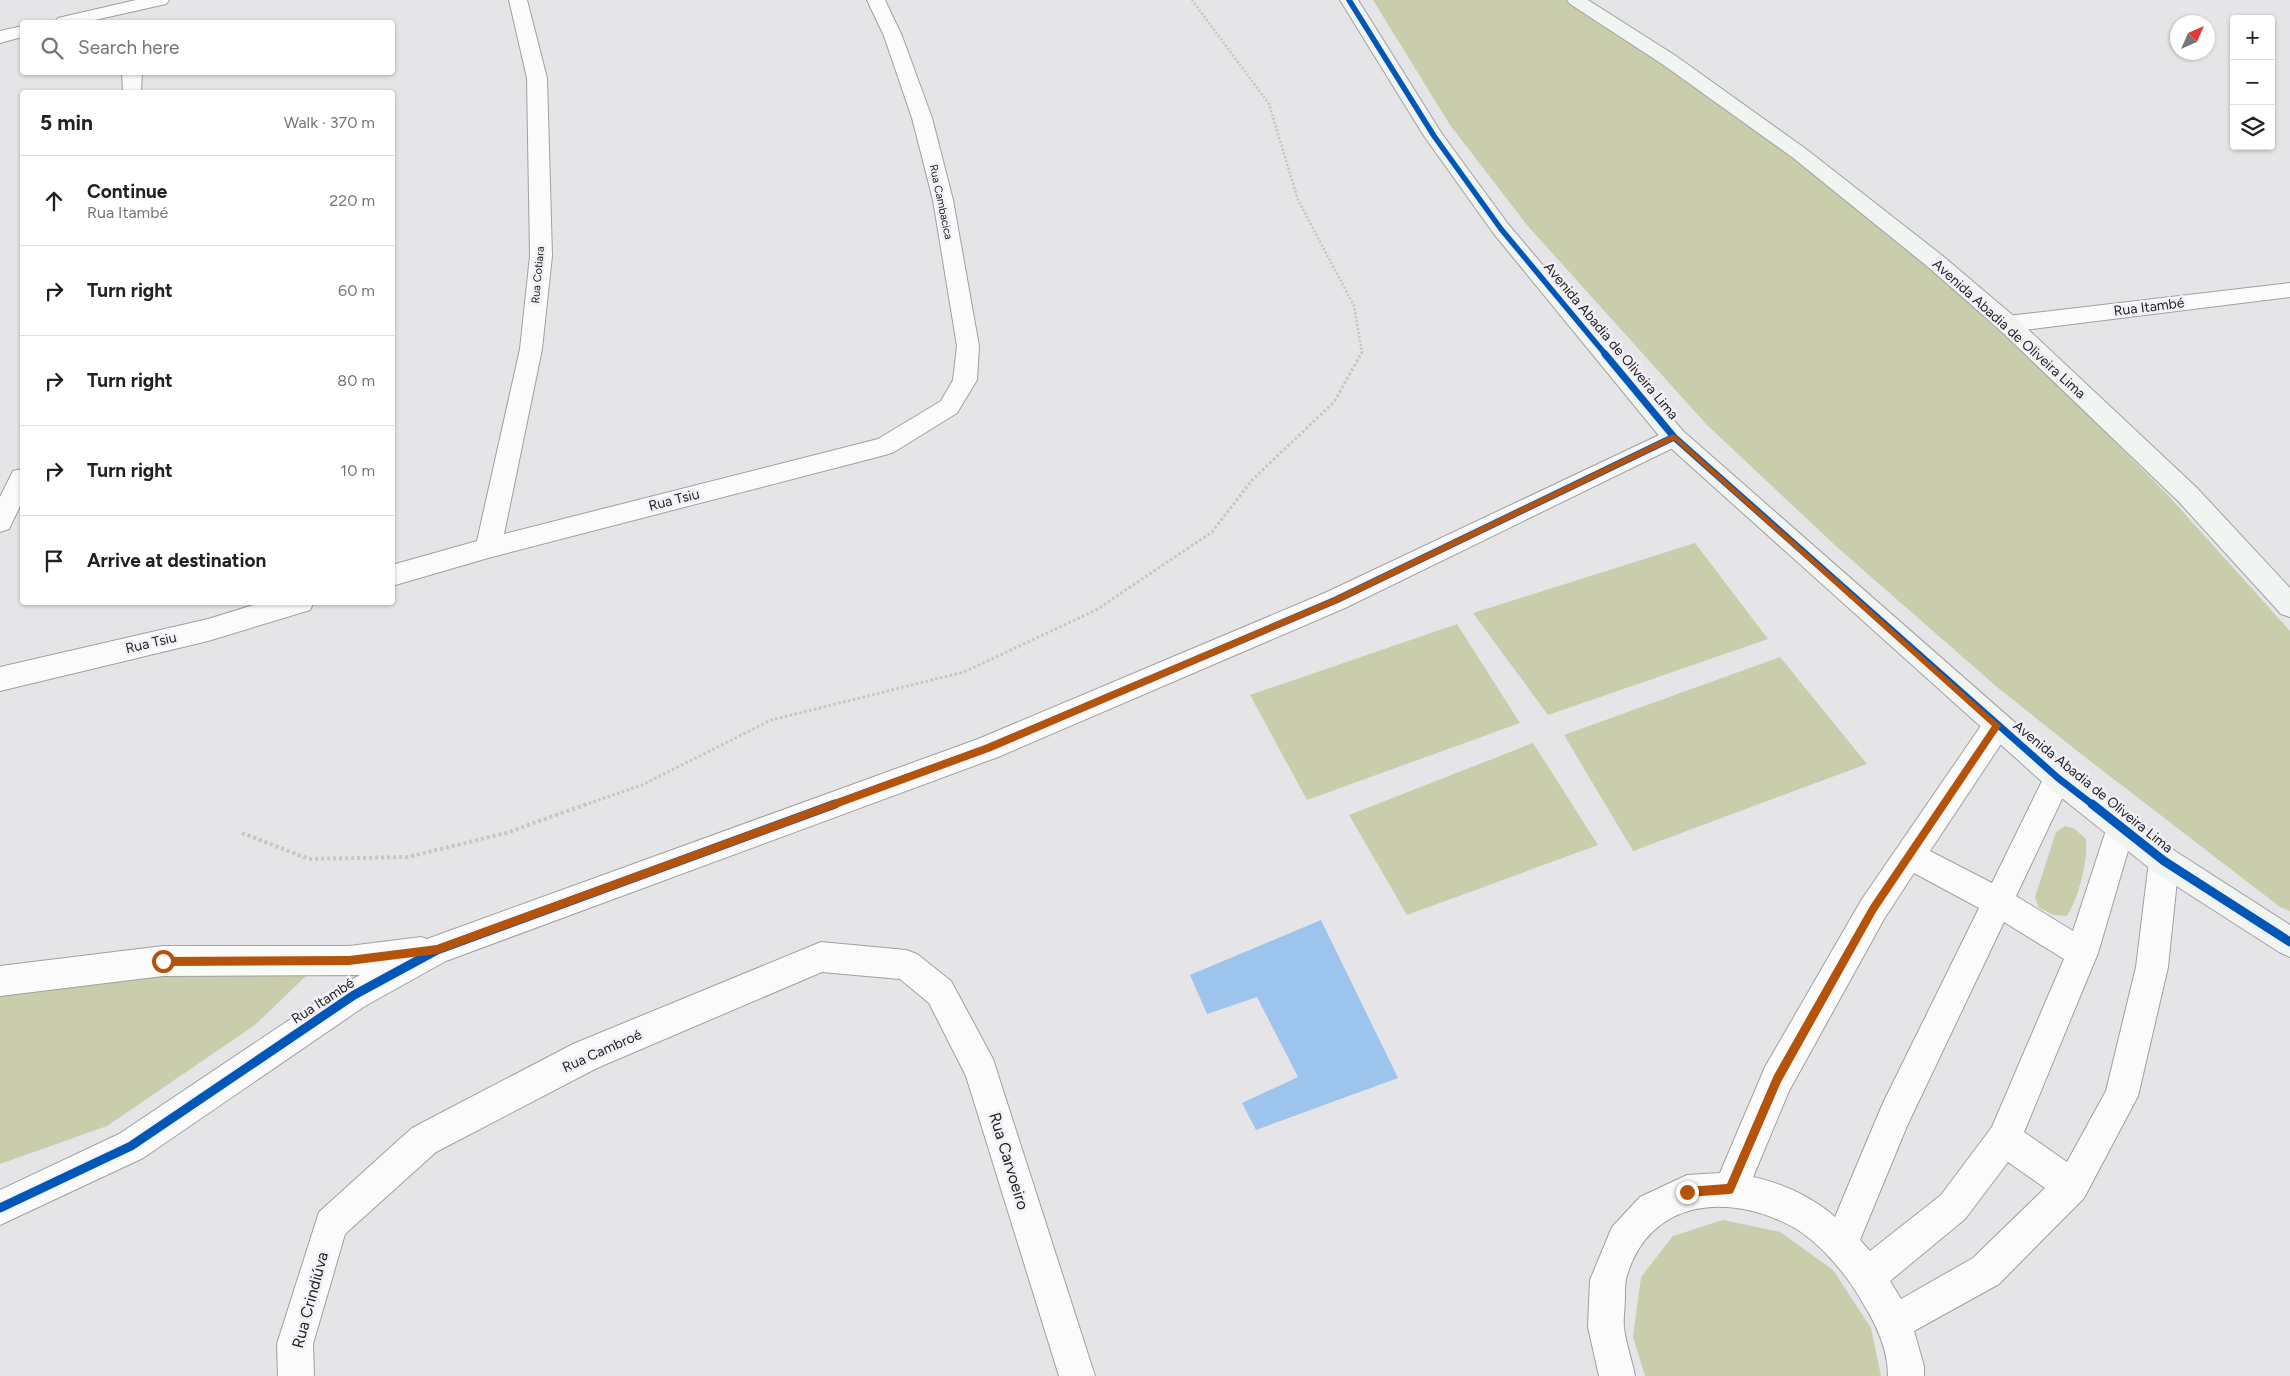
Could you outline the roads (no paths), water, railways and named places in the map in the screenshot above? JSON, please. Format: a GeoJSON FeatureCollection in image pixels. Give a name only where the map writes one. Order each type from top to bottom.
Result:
{"type":"FeatureCollection","features":[{"type":"Feature","properties":{"kind":"street"},"geometry":{"type":"LineString","coordinates":[[76,20],[134,10],[160,0]]}},
{"type":"Feature","properties":{"kind":"street","name":"Rua Cotiara"},"geometry":{"type":"LineString","coordinates":[[488,548],[531,349],[541,256],[537,78],[518,0]]}},
{"type":"Feature","properties":{"kind":"street","name":"Rua Cambacica"},"geometry":{"type":"LineString","coordinates":[[876,0],[893,36],[922,118],[943,200],[968,346],[965,380],[949,407]]}},
{"type":"Feature","properties":{"kind":"street","name":"Avenida Abadia de Oliveira Lima"},"geometry":{"type":"LineString","coordinates":[[1349,0],[1434,136],[1502,229],[1674,437],[1997,726],[2058,778],[2164,861],[2290,942]]}},
{"type":"Feature","properties":{"kind":"street","name":"Avenida Abadia de Oliveira Lima"},"geometry":{"type":"LineString","coordinates":[[1576,0],[1669,60],[1799,154],[1936,262],[2008,324],[2188,495],[2290,606]]}},
{"type":"Feature","properties":{"kind":"street"},"geometry":{"type":"LineString","coordinates":[[0,37],[20,32]]}},
{"type":"Feature","properties":{"kind":"street"},"geometry":{"type":"LineString","coordinates":[[132,75],[132,90]]}},
{"type":"Feature","properties":{"kind":"street","name":"Rua Itambé"},"geometry":{"type":"LineString","coordinates":[[2008,324],[2290,290]]}},
{"type":"Feature","properties":{"kind":"street","name":"Rua Tsiu"},"geometry":{"type":"LineString","coordinates":[[395,575],[488,548],[885,446],[949,407]]}},
{"type":"Feature","properties":{"kind":"street","name":"Rua Itambé"},"geometry":{"type":"LineString","coordinates":[[0,1208],[131,1146],[354,995],[437,950],[988,748],[1336,600],[1674,437]]}},
{"type":"Feature","properties":{"kind":"street"},"geometry":{"type":"LineString","coordinates":[[0,522],[20,482]]}},
{"type":"Feature","properties":{"kind":"street","name":"Rua Tsiu"},"geometry":{"type":"LineString","coordinates":[[0,679],[208,630],[291,605]]}},
{"type":"Feature","properties":{"kind":"street"},"geometry":{"type":"LineString","coordinates":[[1730,1189],[1777,1079],[1873,909],[1997,726]]}},
{"type":"Feature","properties":{"kind":"street"},"geometry":{"type":"LineString","coordinates":[[1841,1244],[1896,1115],[2058,778]]}},
{"type":"Feature","properties":{"kind":"street"},"geometry":{"type":"LineString","coordinates":[[1868,1276],[1953,1207],[2004,1139],[2082,953],[2120,827]]}},
{"type":"Feature","properties":{"kind":"street"},"geometry":{"type":"LineString","coordinates":[[1909,855],[1998,902],[2082,953]]}},
{"type":"Feature","properties":{"kind":"street"},"geometry":{"type":"LineString","coordinates":[[1894,1322],[1986,1271],[2072,1186],[2122,1096],[2152,967],[2164,861]]}},
{"type":"Feature","properties":{"kind":"street","name":"Rua Itambé"},"geometry":{"type":"LineString","coordinates":[[0,981],[163,961],[349,961],[437,950]]}},
{"type":"Feature","properties":{"kind":"street","name":"Rua Cambroé"},"geometry":{"type":"LineString","coordinates":[[331,1224],[424,1140],[585,1056],[821,957],[906,965]]}},
{"type":"Feature","properties":{"kind":"street","name":"Rua Carvoeiro"},"geometry":{"type":"LineString","coordinates":[[906,965],[940,992],[981,1071],[1076,1376]]}},
{"type":"Feature","properties":{"kind":"street"},"geometry":{"type":"LineString","coordinates":[[2004,1139],[2072,1186]]}},
{"type":"Feature","properties":{"kind":"street"},"geometry":{"type":"LineString","coordinates":[[1617,1376],[1606,1327],[1608,1280],[1624,1239],[1652,1209],[1687,1192],[1730,1189],[1768,1197],[1799,1212],[1841,1244],[1868,1276],[1894,1322],[1906,1366],[1906,1376]]}},
{"type":"Feature","properties":{"kind":"street","name":"Rua Crindiúva"},"geometry":{"type":"LineString","coordinates":[[296,1376],[295,1344],[331,1224]]}},
{"type":"Feature","properties":{"kind":"water"},"geometry":{"type":"Polygon","coordinates":[[[1321,920],[1398,1078],[1256,1130],[1242,1103],[1298,1077],[1257,997],[1207,1014],[1190,975],[1321,920]]]}}]}
